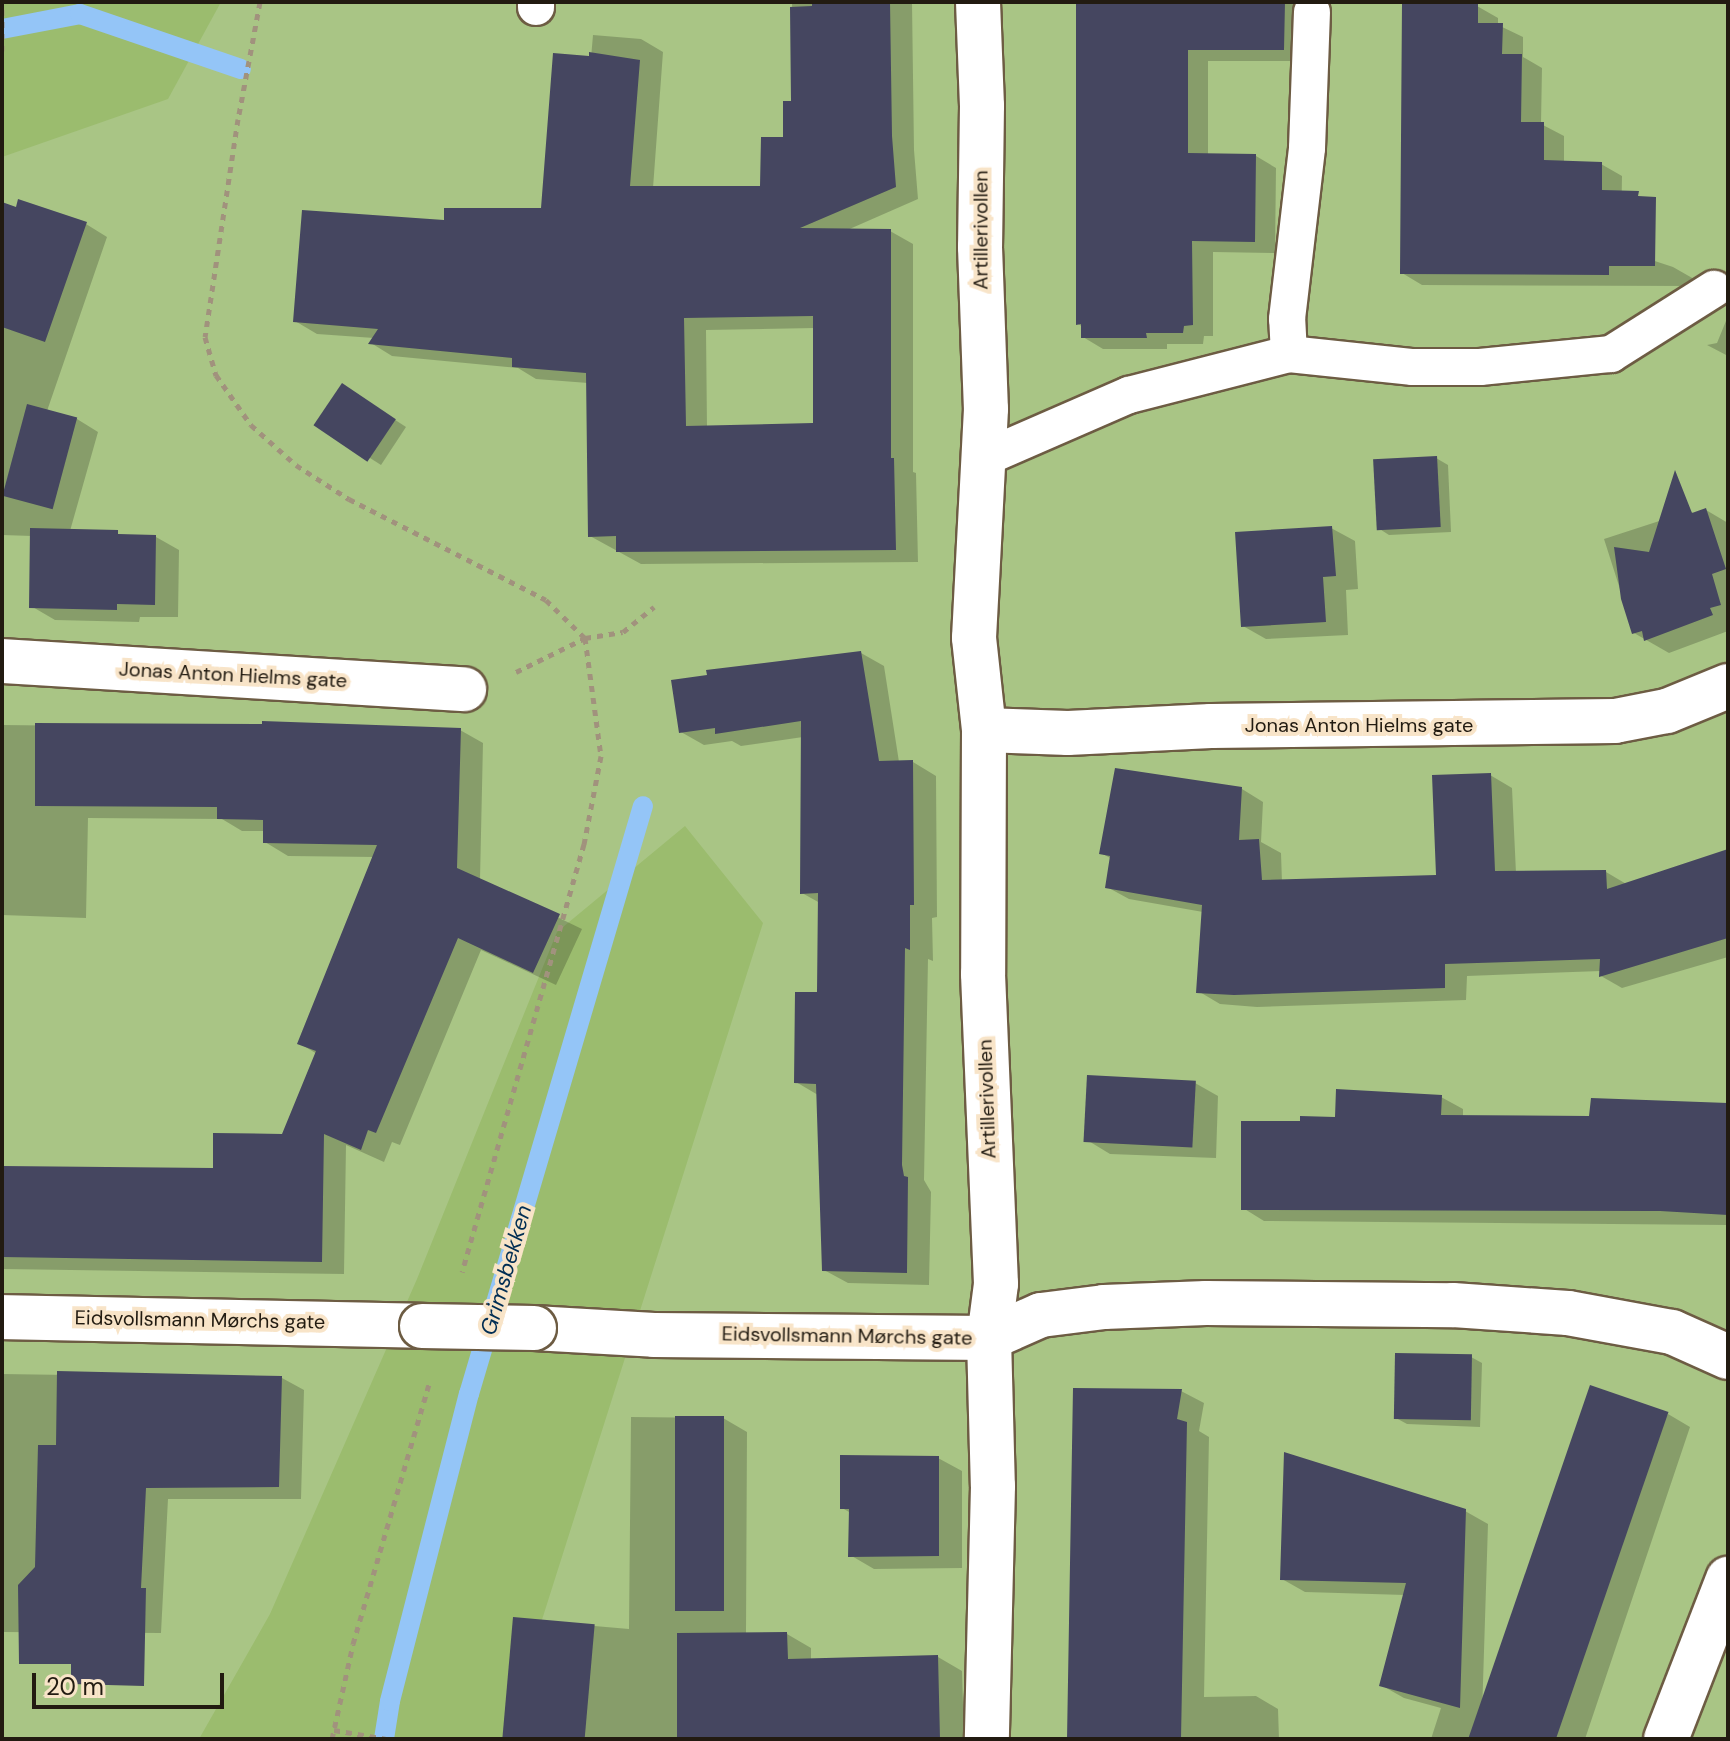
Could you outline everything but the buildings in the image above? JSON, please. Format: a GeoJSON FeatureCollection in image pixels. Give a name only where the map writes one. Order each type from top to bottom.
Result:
{"type":"FeatureCollection","features":[{"type":"Feature","properties":{"kind":"street","name":"Artillerivollen"},"geometry":{"type":"LineString","coordinates":[[978,2],[982,106],[980,247],[986,409],[974,638],[984,730],[983,974],[996,1284],[989,1338],[993,1486],[987,1739]]}},
{"type":"Feature","properties":{"kind":"street","name":"Jonas Anton Hielms gate"},"geometry":{"type":"LineString","coordinates":[[2,661],[464,689]]}},
{"type":"Feature","properties":{"kind":"street","name":"Jonas Anton Hielms gate"},"geometry":{"type":"LineString","coordinates":[[984,730],[1068,733],[1211,726],[1615,721],[1667,711],[1728,686]]}},
{"type":"Feature","properties":{"kind":"street","name":"Eidsvollsmann Mørchs gate"},"geometry":{"type":"LineString","coordinates":[[2,1317],[534,1328],[654,1335],[989,1338],[1041,1315],[1104,1307],[1206,1303],[1453,1305],[1568,1313],[1672,1332],[1728,1357]]}},
{"type":"Feature","properties":{"kind":"street"},"geometry":{"type":"LineString","coordinates":[[1666,1739],[1728,1579]]}},
{"type":"Feature","properties":{"kind":"lane"},"geometry":{"type":"LineString","coordinates":[[1289,354],[1287,319],[1307,148],[1312,12]]}},
{"type":"Feature","properties":{"kind":"lane"},"geometry":{"type":"LineString","coordinates":[[984,458],[1129,395],[1289,354],[1413,367],[1480,367],[1611,354],[1714,289]]}},
{"type":"Feature","properties":{"kind":"path"},"geometry":{"type":"LineString","coordinates":[[2,2],[2,51]]}},
{"type":"Feature","properties":{"kind":"path"},"geometry":{"type":"LineString","coordinates":[[260,2],[206,324],[205,337],[216,375],[251,425],[296,465],[349,499],[546,600],[585,638],[601,756],[587,829],[461,1273]]}},
{"type":"Feature","properties":{"kind":"path"},"geometry":{"type":"LineString","coordinates":[[464,689],[502,680],[585,638],[623,632],[654,607]]}},
{"type":"Feature","properties":{"kind":"path"},"geometry":{"type":"LineString","coordinates":[[332,1739],[353,1644],[431,1379]]}},
{"type":"Feature","properties":{"kind":"path"},"geometry":{"type":"LineString","coordinates":[[334,1730],[386,1739]]}},
{"type":"Feature","properties":{"kind":"green space"},"geometry":{"type":"Polygon","coordinates":[[[2,2],[1728,2],[1728,1739],[2,1739],[2,2]]]}},
{"type":"Feature","properties":{"kind":"green space"},"geometry":{"type":"Polygon","coordinates":[[[2,2],[221,2],[168,99],[2,157],[2,2]]]}},
{"type":"Feature","properties":{"kind":"green space"},"geometry":{"type":"Polygon","coordinates":[[[685,826],[763,923],[540,1626],[526,1739],[199,1739],[270,1614],[417,1279],[557,932],[685,826]]]}},
{"type":"Feature","properties":{"kind":"waterway","name":"Grimsbekken"},"geometry":{"type":"LineString","coordinates":[[2,29],[80,14],[241,69]]}},
{"type":"Feature","properties":{"kind":"waterway","name":"Grimsbekken"},"geometry":{"type":"LineString","coordinates":[[384,1739],[390,1701],[469,1394],[643,806]]}}]}
